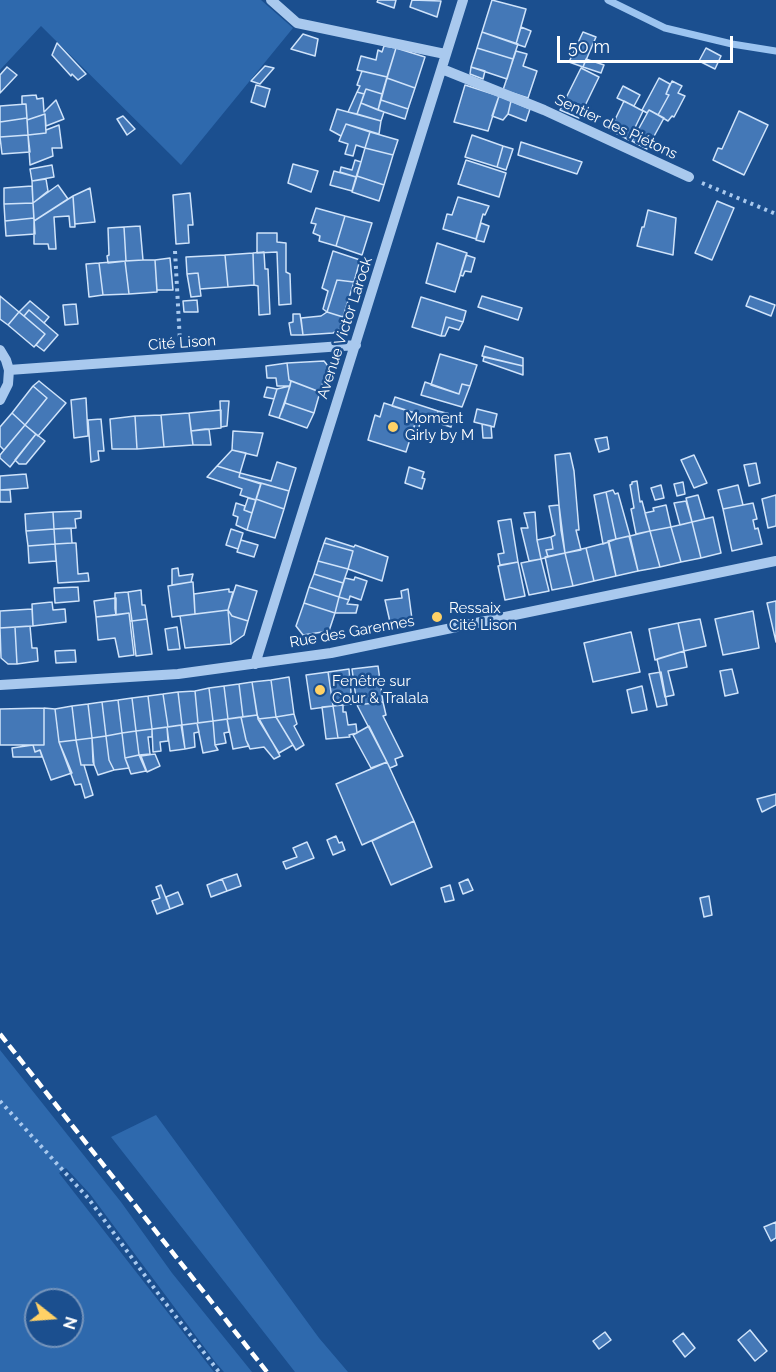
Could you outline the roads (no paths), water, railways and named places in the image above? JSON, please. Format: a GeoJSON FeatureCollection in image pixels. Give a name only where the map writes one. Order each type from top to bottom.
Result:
{"type":"FeatureCollection","features":[{"type":"Feature","properties":{"kind":"street"},"geometry":{"type":"LineString","coordinates":[[271,0],[297,23],[446,54]]}},
{"type":"Feature","properties":{"kind":"street","name":"Avenue Victor Larock"},"geometry":{"type":"LineString","coordinates":[[255,664],[463,0]]}},
{"type":"Feature","properties":{"kind":"street","name":"Sentier des Piétons"},"geometry":{"type":"LineString","coordinates":[[442,69],[544,110],[689,177]]}},
{"type":"Feature","properties":{"kind":"street","name":"Cité Lison"},"geometry":{"type":"LineString","coordinates":[[9,370],[356,345]]}},
{"type":"Feature","properties":{"kind":"street"},"geometry":{"type":"LineString","coordinates":[[0,350],[9,370],[8,384],[0,400]]}},
{"type":"Feature","properties":{"kind":"street","name":"Rue des Garennes"},"geometry":{"type":"LineString","coordinates":[[0,685],[178,674],[331,653],[776,561]]}},
{"type":"Feature","properties":{"kind":"waterway"},"geometry":{"type":"LineString","coordinates":[[608,0],[665,28],[732,44],[776,51]]}},
{"type":"Feature","properties":{"kind":"railway"},"geometry":{"type":"LineString","coordinates":[[0,1034],[267,1372]]}},
{"type":"Feature","properties":{"kind":"place","name":"Moment Girly by M"},"geometry":{"type":"Point","coordinates":[393,427]}},
{"type":"Feature","properties":{"kind":"place","name":"Ressaix Cité Lison"},"geometry":{"type":"Point","coordinates":[437,617]}},
{"type":"Feature","properties":{"kind":"place","name":"Fenêtre sur Cour & Tralala"},"geometry":{"type":"Point","coordinates":[320,690]}}]}
